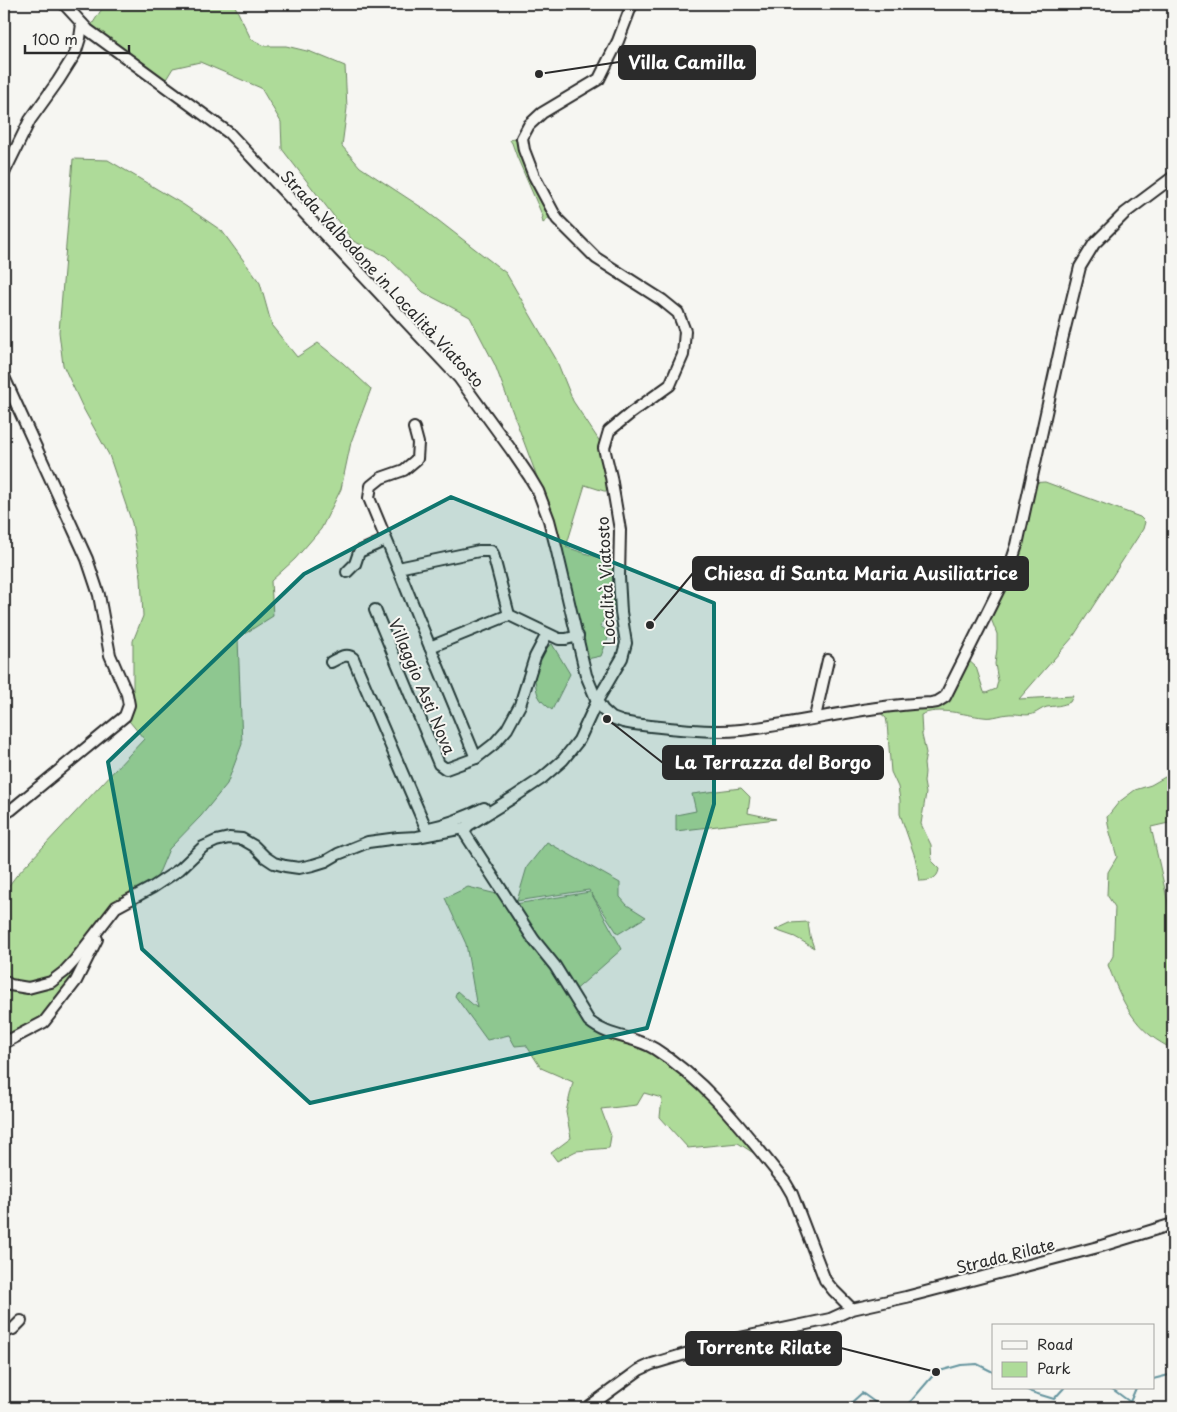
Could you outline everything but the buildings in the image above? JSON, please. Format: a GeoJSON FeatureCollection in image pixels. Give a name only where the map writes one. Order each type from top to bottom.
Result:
{"type":"FeatureCollection","features":[{"type":"Feature","properties":{"kind":"street","name":"Strada Valbodone in Località Viatosto"},"geometry":{"type":"LineString","coordinates":[[64,4],[82,24],[229,133],[459,378],[530,476],[538,491],[549,520],[586,675],[597,701]]}},
{"type":"Feature","properties":{"kind":"street","name":"Località Viatosto"},"geometry":{"type":"LineString","coordinates":[[597,701],[622,658],[626,643],[621,612],[619,577],[620,530],[604,448],[609,431],[670,385],[683,355],[685,331],[678,313],[662,300],[596,258],[557,219],[534,176],[524,150],[522,138],[529,125],[542,112],[599,79],[618,41],[632,4]]}},
{"type":"Feature","properties":{"kind":"street"},"geometry":{"type":"LineString","coordinates":[[4,173],[30,120],[75,54],[82,24]]}},
{"type":"Feature","properties":{"kind":"street"},"geometry":{"type":"LineString","coordinates":[[597,701],[612,718],[623,722],[658,727],[740,730],[815,717],[889,706],[931,703],[941,700],[945,696],[1009,569],[1080,267],[1094,244],[1125,213],[1173,177]]}},
{"type":"Feature","properties":{"kind":"street"},"geometry":{"type":"LineString","coordinates":[[4,377],[87,559],[99,595],[110,655],[128,694],[129,704],[125,716],[4,814]]}},
{"type":"Feature","properties":{"kind":"street","name":"Villaggio Asti Nova"},"geometry":{"type":"LineString","coordinates":[[414,428],[418,443],[417,459],[404,470],[381,478],[371,486],[370,498],[476,758]]}},
{"type":"Feature","properties":{"kind":"street"},"geometry":{"type":"LineString","coordinates":[[347,572],[355,564],[360,552],[386,540]]}},
{"type":"Feature","properties":{"kind":"street"},"geometry":{"type":"LineString","coordinates":[[398,568],[479,551],[491,551],[495,559],[508,615],[559,639],[578,636]]}},
{"type":"Feature","properties":{"kind":"street","name":"Villaggio Asti Nova"},"geometry":{"type":"LineString","coordinates":[[374,610],[439,764],[446,769],[476,758],[494,744],[507,729],[520,705],[535,657],[547,634]]}},
{"type":"Feature","properties":{"kind":"street","name":"Villaggio Asti Nova"},"geometry":{"type":"LineString","coordinates":[[430,647],[508,615]]}},
{"type":"Feature","properties":{"kind":"street"},"geometry":{"type":"LineString","coordinates":[[331,662],[349,655],[353,658],[426,828],[450,823],[493,803],[508,801]]}},
{"type":"Feature","properties":{"kind":"street"},"geometry":{"type":"LineString","coordinates":[[815,717],[828,660]]}},
{"type":"Feature","properties":{"kind":"street"},"geometry":{"type":"LineString","coordinates":[[4,981],[10,985],[28,988],[51,982],[64,972],[80,954],[116,907],[153,887],[180,869],[203,847],[223,839],[242,840],[254,846],[274,863],[299,868],[313,865],[368,842],[417,837],[464,828],[535,784],[564,760],[579,740],[597,701]]}},
{"type":"Feature","properties":{"kind":"street"},"geometry":{"type":"LineString","coordinates":[[469,824],[465,830],[466,834],[534,940],[555,966],[589,1021],[610,1034],[653,1047],[681,1068],[715,1098],[784,1182],[792,1194],[825,1280],[848,1311],[830,1319],[735,1338],[652,1364],[639,1370],[586,1408]]}},
{"type":"Feature","properties":{"kind":"street"},"geometry":{"type":"LineString","coordinates":[[4,1043],[44,1022],[76,981],[101,929]]}},
{"type":"Feature","properties":{"kind":"street","name":"Strada Rilate"},"geometry":{"type":"LineString","coordinates":[[848,1311],[1098,1247],[1173,1224]]}},
{"type":"Feature","properties":{"kind":"street"},"geometry":{"type":"LineString","coordinates":[[4,1332],[13,1328],[21,1321]]}},
{"type":"Feature","properties":{"kind":"highlighted area"},"geometry":{"type":"Polygon","coordinates":[[[451,497],[714,603],[714,804],[647,1028],[310,1103],[142,949],[108,762],[304,574],[451,497]]]}},
{"type":"Feature","properties":{"kind":"green space"},"geometry":{"type":"Polygon","coordinates":[[[105,4],[234,4],[251,39],[265,46],[286,46],[311,52],[345,66],[347,108],[342,146],[360,167],[421,207],[506,273],[556,359],[573,401],[604,448],[613,491],[604,491],[585,485],[566,547],[619,564],[621,612],[612,606],[600,626],[610,633],[601,656],[587,659],[548,506],[495,365],[470,317],[423,292],[386,256],[353,241],[282,149],[281,122],[261,88],[200,62],[173,68],[165,81],[91,26],[105,4]]]}},
{"type":"Feature","properties":{"kind":"green space"},"geometry":{"type":"Polygon","coordinates":[[[513,138],[519,140],[551,215],[543,223],[543,217],[510,140],[513,138]]]}},
{"type":"Feature","properties":{"kind":"green space"},"geometry":{"type":"Polygon","coordinates":[[[73,159],[108,160],[184,205],[222,231],[260,283],[272,326],[297,357],[318,343],[371,389],[351,442],[341,489],[321,529],[295,559],[271,581],[273,616],[238,638],[242,744],[227,784],[201,816],[169,849],[153,887],[116,907],[105,922],[77,979],[44,1022],[4,1043],[4,892],[16,876],[144,739],[125,716],[133,695],[133,641],[143,616],[141,577],[132,523],[109,455],[83,408],[63,365],[59,332],[73,159]]]}},
{"type":"Feature","properties":{"kind":"green space"},"geometry":{"type":"Polygon","coordinates":[[[1045,482],[1140,517],[1145,522],[1143,529],[1073,637],[1019,699],[1073,696],[1070,702],[1045,708],[1028,715],[1010,714],[987,717],[935,711],[921,715],[922,735],[926,753],[924,782],[926,793],[921,824],[931,845],[932,862],[939,869],[937,875],[932,879],[920,881],[915,857],[900,814],[898,787],[891,772],[886,718],[878,711],[937,702],[953,694],[968,660],[976,667],[984,692],[996,689],[998,681],[995,664],[997,634],[988,611],[1009,569],[1030,483],[1045,482]]]}},
{"type":"Feature","properties":{"kind":"green space"},"geometry":{"type":"Polygon","coordinates":[[[552,644],[570,674],[552,710],[544,704],[538,695],[535,674],[536,666],[542,654],[552,644]]]}},
{"type":"Feature","properties":{"kind":"green space"},"geometry":{"type":"Polygon","coordinates":[[[1165,777],[1173,777],[1173,822],[1151,827],[1173,925],[1173,1050],[1142,1028],[1120,994],[1108,965],[1113,956],[1115,907],[1107,895],[1108,872],[1117,857],[1107,817],[1119,802],[1135,790],[1151,785],[1165,777]]]}},
{"type":"Feature","properties":{"kind":"green space"},"geometry":{"type":"Polygon","coordinates":[[[741,788],[750,797],[748,813],[776,819],[676,831],[676,815],[696,811],[692,794],[741,788]]]}},
{"type":"Feature","properties":{"kind":"green space"},"geometry":{"type":"Polygon","coordinates":[[[547,842],[620,883],[620,897],[627,905],[646,917],[618,934],[591,893],[622,949],[572,993],[584,1014],[629,1039],[695,1080],[769,1163],[738,1143],[688,1148],[660,1117],[662,1098],[644,1093],[637,1105],[601,1109],[611,1136],[609,1148],[576,1151],[557,1161],[551,1153],[571,1138],[566,1112],[573,1082],[541,1068],[526,1045],[515,1046],[509,1035],[487,1040],[455,996],[457,991],[477,1008],[466,944],[445,898],[468,887],[505,896],[515,904],[590,892],[589,890],[517,901],[527,867],[547,842]]]}},
{"type":"Feature","properties":{"kind":"green space"},"geometry":{"type":"Polygon","coordinates":[[[808,922],[814,948],[795,937],[775,930],[790,923],[808,922]]]}},
{"type":"Feature","properties":{"kind":"waterway"},"geometry":{"type":"LineString","coordinates":[[903,1408],[936,1372],[961,1365],[977,1364],[992,1372]]}},
{"type":"Feature","properties":{"kind":"waterway"},"geometry":{"type":"LineString","coordinates":[[1154,1379],[1173,1374]]}},
{"type":"Feature","properties":{"kind":"waterway"},"geometry":{"type":"LineString","coordinates":[[1028,1390],[1054,1399],[1062,1390]]}},
{"type":"Feature","properties":{"kind":"waterway"},"geometry":{"type":"LineString","coordinates":[[1114,1390],[1130,1402],[1135,1390]]}},
{"type":"Feature","properties":{"kind":"waterway"},"geometry":{"type":"LineString","coordinates":[[850,1408],[851,1403],[862,1393],[883,1408]]}},
{"type":"Feature","properties":{"kind":"place","name":"Villa Camilla"},"geometry":{"type":"Point","coordinates":[539,74]}},
{"type":"Feature","properties":{"kind":"place","name":"Chiesa di Santa Maria Ausiliatrice"},"geometry":{"type":"Point","coordinates":[650,625]}},
{"type":"Feature","properties":{"kind":"place","name":"La Terrazza del Borgo"},"geometry":{"type":"Point","coordinates":[607,719]}},
{"type":"Feature","properties":{"kind":"place","name":"Torrente Rilate"},"geometry":{"type":"Point","coordinates":[936,1372]}}]}
